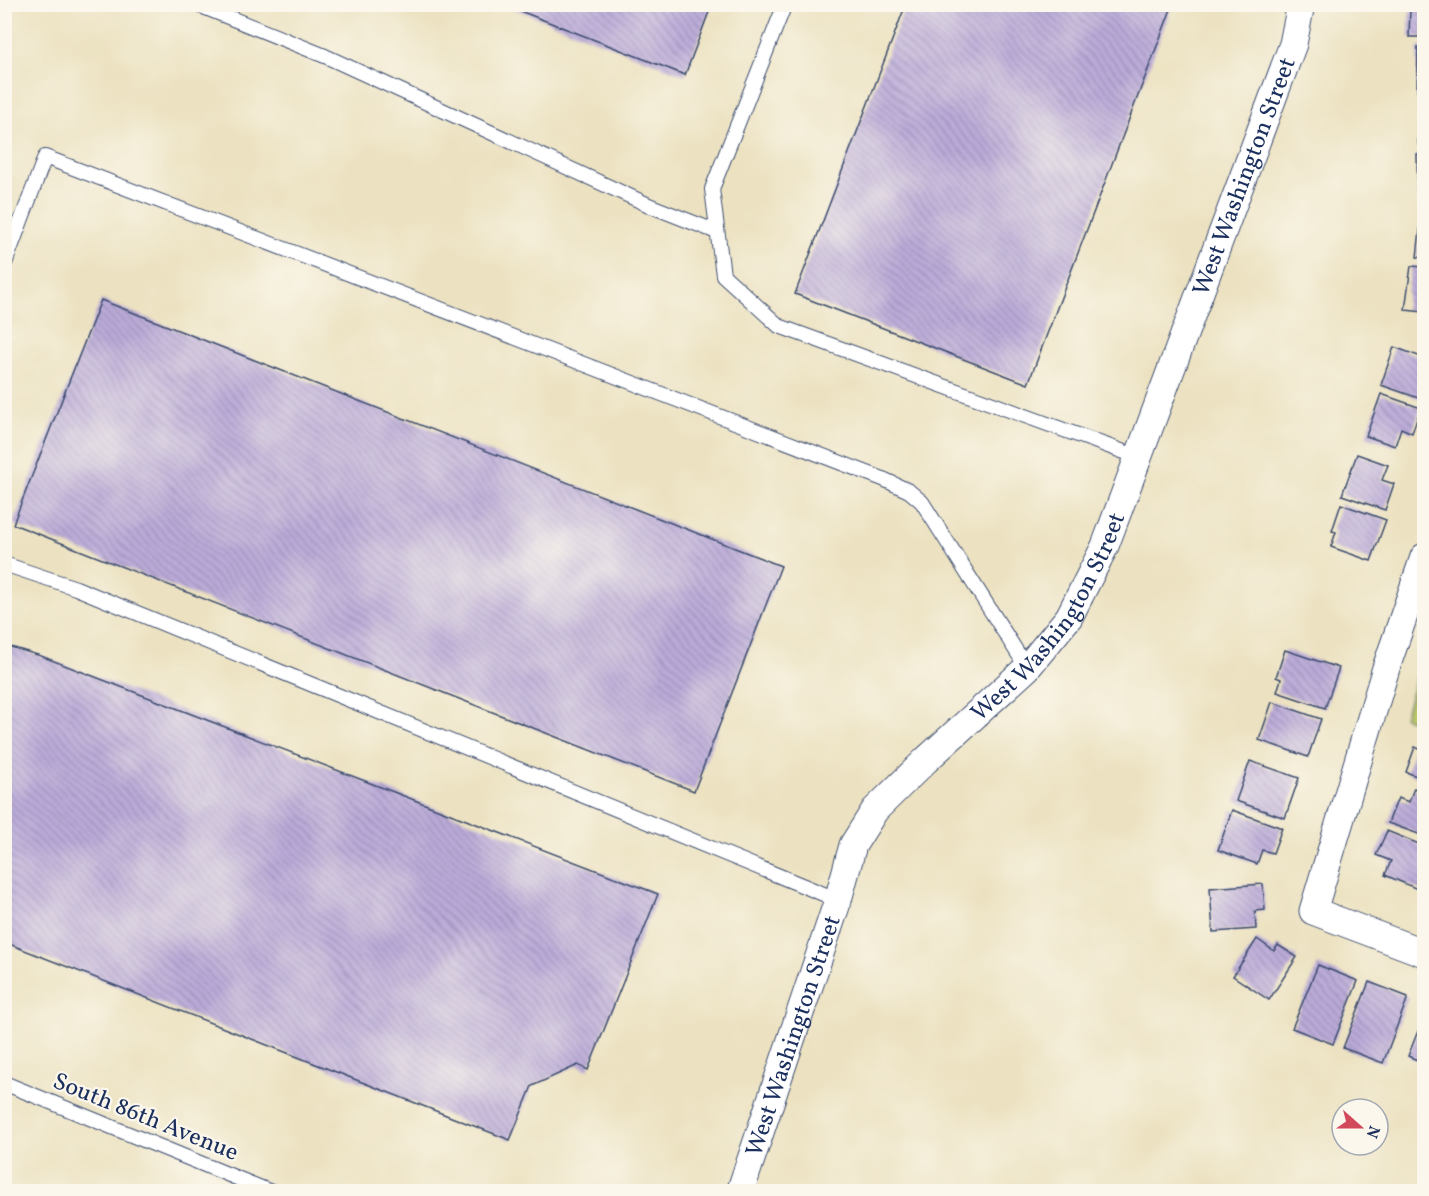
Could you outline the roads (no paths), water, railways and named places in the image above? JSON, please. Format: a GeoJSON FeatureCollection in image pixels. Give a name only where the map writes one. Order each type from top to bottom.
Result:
{"type":"FeatureCollection","features":[{"type":"Feature","properties":{"kind":"street","name":"West Washington Street"},"geometry":{"type":"LineString","coordinates":[[740,1191],[838,900],[853,845],[875,810],[1027,668],[1069,617],[1105,546],[1293,44],[1301,4]]}},
{"type":"Feature","properties":{"kind":"street"},"geometry":{"type":"LineString","coordinates":[[1425,557],[1386,668],[1312,911],[1425,953]]}},
{"type":"Feature","properties":{"kind":"lane"},"geometry":{"type":"LineString","coordinates":[[196,4],[325,56],[651,206],[717,232]]}},
{"type":"Feature","properties":{"kind":"lane"},"geometry":{"type":"LineString","coordinates":[[785,4],[712,189],[723,275],[779,326],[1138,457]]}},
{"type":"Feature","properties":{"kind":"lane"},"geometry":{"type":"LineString","coordinates":[[4,266],[45,157],[883,479],[909,491],[922,502],[1027,668]]}},
{"type":"Feature","properties":{"kind":"lane"},"geometry":{"type":"LineString","coordinates":[[4,564],[76,588],[838,900]]}},
{"type":"Feature","properties":{"kind":"lane","name":"South 86th Avenue"},"geometry":{"type":"LineString","coordinates":[[4,1083],[271,1191]]}}]}
